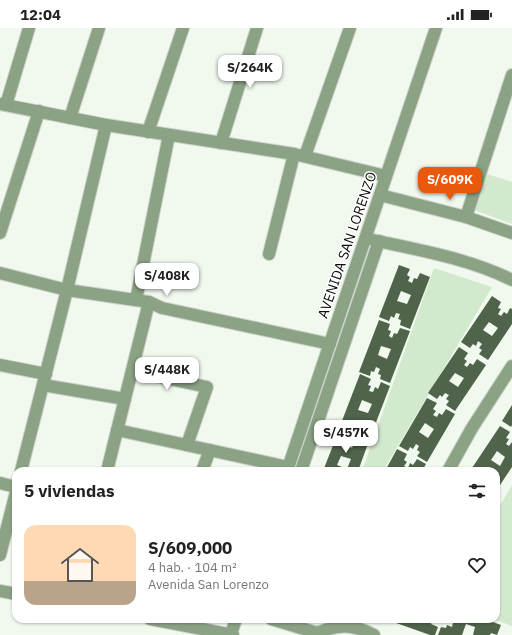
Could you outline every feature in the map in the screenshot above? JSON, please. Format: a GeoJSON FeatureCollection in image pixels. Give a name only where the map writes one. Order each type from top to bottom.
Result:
{"type":"FeatureCollection","features":[{"type":"Feature","properties":{"kind":"street"},"geometry":{"type":"LineString","coordinates":[[29,28],[3,105],[106,125],[299,155],[386,176]]}},
{"type":"Feature","properties":{"kind":"street"},"geometry":{"type":"LineString","coordinates":[[70,118],[99,28]]}},
{"type":"Feature","properties":{"kind":"street"},"geometry":{"type":"LineString","coordinates":[[148,132],[183,28]]}},
{"type":"Feature","properties":{"kind":"street"},"geometry":{"type":"LineString","coordinates":[[221,143],[257,28]]}},
{"type":"Feature","properties":{"kind":"street"},"geometry":{"type":"LineString","coordinates":[[269,254],[299,155],[350,28]]}},
{"type":"Feature","properties":{"kind":"street","name":"AVENIDA SAN LORENZO"},"geometry":{"type":"LineString","coordinates":[[288,467],[436,28]]}},
{"type":"Feature","properties":{"kind":"street"},"geometry":{"type":"LineString","coordinates":[[466,217],[512,75]]}},
{"type":"Feature","properties":{"kind":"street"},"geometry":{"type":"LineString","coordinates":[[0,233],[39,112]]}},
{"type":"Feature","properties":{"kind":"street"},"geometry":{"type":"LineString","coordinates":[[22,467],[67,290],[106,125]]}},
{"type":"Feature","properties":{"kind":"street"},"geometry":{"type":"LineString","coordinates":[[136,300],[169,135]]}},
{"type":"Feature","properties":{"kind":"street"},"geometry":{"type":"LineString","coordinates":[[380,195],[466,217],[512,233]]}},
{"type":"Feature","properties":{"kind":"street"},"geometry":{"type":"LineString","coordinates":[[366,238],[438,254],[498,273],[512,280]]}},
{"type":"Feature","properties":{"kind":"street"},"geometry":{"type":"LineString","coordinates":[[302,467],[380,241]]}},
{"type":"Feature","properties":{"kind":"street"},"geometry":{"type":"LineString","coordinates":[[0,273],[67,290],[149,302],[162,308],[330,344]]}},
{"type":"Feature","properties":{"kind":"street"},"geometry":{"type":"LineString","coordinates":[[108,467],[149,302]]}},
{"type":"Feature","properties":{"kind":"street"},"geometry":{"type":"LineString","coordinates":[[0,365],[45,379],[125,399]]}},
{"type":"Feature","properties":{"kind":"street"},"geometry":{"type":"LineString","coordinates":[[450,467],[472,428],[512,366]]}},
{"type":"Feature","properties":{"kind":"street"},"geometry":{"type":"LineString","coordinates":[[132,371],[207,387],[187,445]]}},
{"type":"Feature","properties":{"kind":"street"},"geometry":{"type":"LineString","coordinates":[[117,430],[210,450],[279,467]]}},
{"type":"Feature","properties":{"kind":"street"},"geometry":{"type":"LineString","coordinates":[[204,467],[210,450]]}},
{"type":"Feature","properties":{"kind":"street"},"geometry":{"type":"LineString","coordinates":[[0,484],[12,486]]}},
{"type":"Feature","properties":{"kind":"street"},"geometry":{"type":"LineString","coordinates":[[0,555],[12,508]]}},
{"type":"Feature","properties":{"kind":"street"},"geometry":{"type":"LineString","coordinates":[[0,591],[12,593]]}},
{"type":"Feature","properties":{"kind":"street"},"geometry":{"type":"LineString","coordinates":[[171,623],[232,635],[235,623]]}},
{"type":"Feature","properties":{"kind":"street"},"geometry":{"type":"LineString","coordinates":[[284,623],[321,634],[330,628],[359,623],[374,635]]}},
{"type":"Feature","properties":{"kind":"green space"},"geometry":{"type":"Polygon","coordinates":[[[487,174],[512,182],[512,224],[474,210],[487,174]]]}},
{"type":"Feature","properties":{"kind":"green space"},"geometry":{"type":"Polygon","coordinates":[[[434,268],[492,287],[385,467],[363,467],[434,268]]]}},
{"type":"Feature","properties":{"kind":"green space"},"geometry":{"type":"Polygon","coordinates":[[[512,485],[512,626],[500,622],[500,505],[512,485]]]}},
{"type":"Feature","properties":{"kind":"building"},"geometry":{"type":"Polygon","coordinates":[[[399,265],[410,269],[407,275],[410,277],[408,281],[412,283],[414,278],[417,279],[420,273],[430,277],[410,329],[400,325],[401,320],[398,319],[400,314],[396,313],[394,318],[391,316],[389,321],[379,317],[399,265]],[[401,291],[397,301],[407,304],[411,295],[401,291]]]}},
{"type":"Feature","properties":{"kind":"building"},"geometry":{"type":"Polygon","coordinates":[[[492,296],[501,302],[498,308],[501,309],[498,314],[501,316],[504,312],[507,314],[510,308],[512,309],[512,324],[488,360],[479,354],[482,350],[479,348],[482,344],[478,341],[476,346],[473,344],[470,348],[461,342],[492,296]],[[489,322],[483,330],[492,336],[498,328],[489,322]]]}},
{"type":"Feature","properties":{"kind":"building"},"geometry":{"type":"Polygon","coordinates":[[[379,320],[390,324],[388,330],[391,331],[389,336],[392,338],[394,333],[397,334],[400,328],[410,331],[390,383],[380,379],[381,375],[378,374],[380,369],[376,367],[374,372],[371,371],[370,376],[359,372],[379,320]],[[381,346],[378,355],[387,359],[391,349],[381,346]]]}},
{"type":"Feature","properties":{"kind":"building"},"geometry":{"type":"Polygon","coordinates":[[[459,347],[468,353],[464,359],[467,361],[464,365],[467,367],[470,363],[473,365],[477,359],[486,365],[455,411],[446,405],[449,401],[446,399],[449,395],[445,393],[442,397],[440,395],[437,399],[428,393],[459,347]],[[455,373],[449,381],[458,387],[464,378],[455,373]]]}},
{"type":"Feature","properties":{"kind":"building"},"geometry":{"type":"Polygon","coordinates":[[[360,374],[371,379],[368,385],[371,386],[369,391],[373,392],[375,387],[378,389],[381,382],[390,386],[370,438],[360,434],[362,429],[359,428],[361,423],[357,422],[355,427],[352,426],[350,430],[340,426],[360,374]],[[362,400],[358,410],[368,413],[372,404],[362,400]]]}},
{"type":"Feature","properties":{"kind":"building"},"geometry":{"type":"Polygon","coordinates":[[[427,398],[437,403],[433,409],[436,411],[433,415],[437,417],[439,413],[442,415],[446,409],[455,414],[427,462],[417,456],[420,452],[417,450],[419,446],[416,444],[413,449],[410,447],[408,451],[399,446],[427,398]],[[425,423],[419,432],[428,438],[434,429],[425,423]]]}},
{"type":"Feature","properties":{"kind":"building"},"geometry":{"type":"Polygon","coordinates":[[[512,405],[512,425],[511,427],[502,421],[512,405]]]}},
{"type":"Feature","properties":{"kind":"building"},"geometry":{"type":"Polygon","coordinates":[[[500,426],[510,432],[506,438],[509,439],[506,444],[509,446],[512,442],[512,467],[500,485],[500,467],[473,467],[500,426]],[[497,451],[491,460],[500,466],[505,457],[497,451]]]}},
{"type":"Feature","properties":{"kind":"building"},"geometry":{"type":"Polygon","coordinates":[[[339,430],[350,434],[347,440],[350,441],[348,446],[352,448],[354,443],[357,444],[360,438],[369,441],[359,467],[348,467],[351,459],[341,456],[337,465],[342,467],[325,467],[339,430]]]}},
{"type":"Feature","properties":{"kind":"building"},"geometry":{"type":"Polygon","coordinates":[[[397,449],[407,454],[404,460],[407,462],[404,466],[406,467],[387,467],[397,449]]]}},
{"type":"Feature","properties":{"kind":"building"},"geometry":{"type":"Polygon","coordinates":[[[417,459],[426,464],[424,467],[408,467],[410,463],[413,465],[417,459]]]}},
{"type":"Feature","properties":{"kind":"building"},"geometry":{"type":"Polygon","coordinates":[[[396,623],[431,623],[438,627],[435,635],[430,635],[396,623]]]}},
{"type":"Feature","properties":{"kind":"building"},"geometry":{"type":"Polygon","coordinates":[[[453,623],[496,623],[501,625],[497,635],[491,633],[490,635],[473,635],[475,627],[466,624],[462,635],[438,635],[441,627],[446,628],[447,625],[452,627],[453,623]]]}}]}
